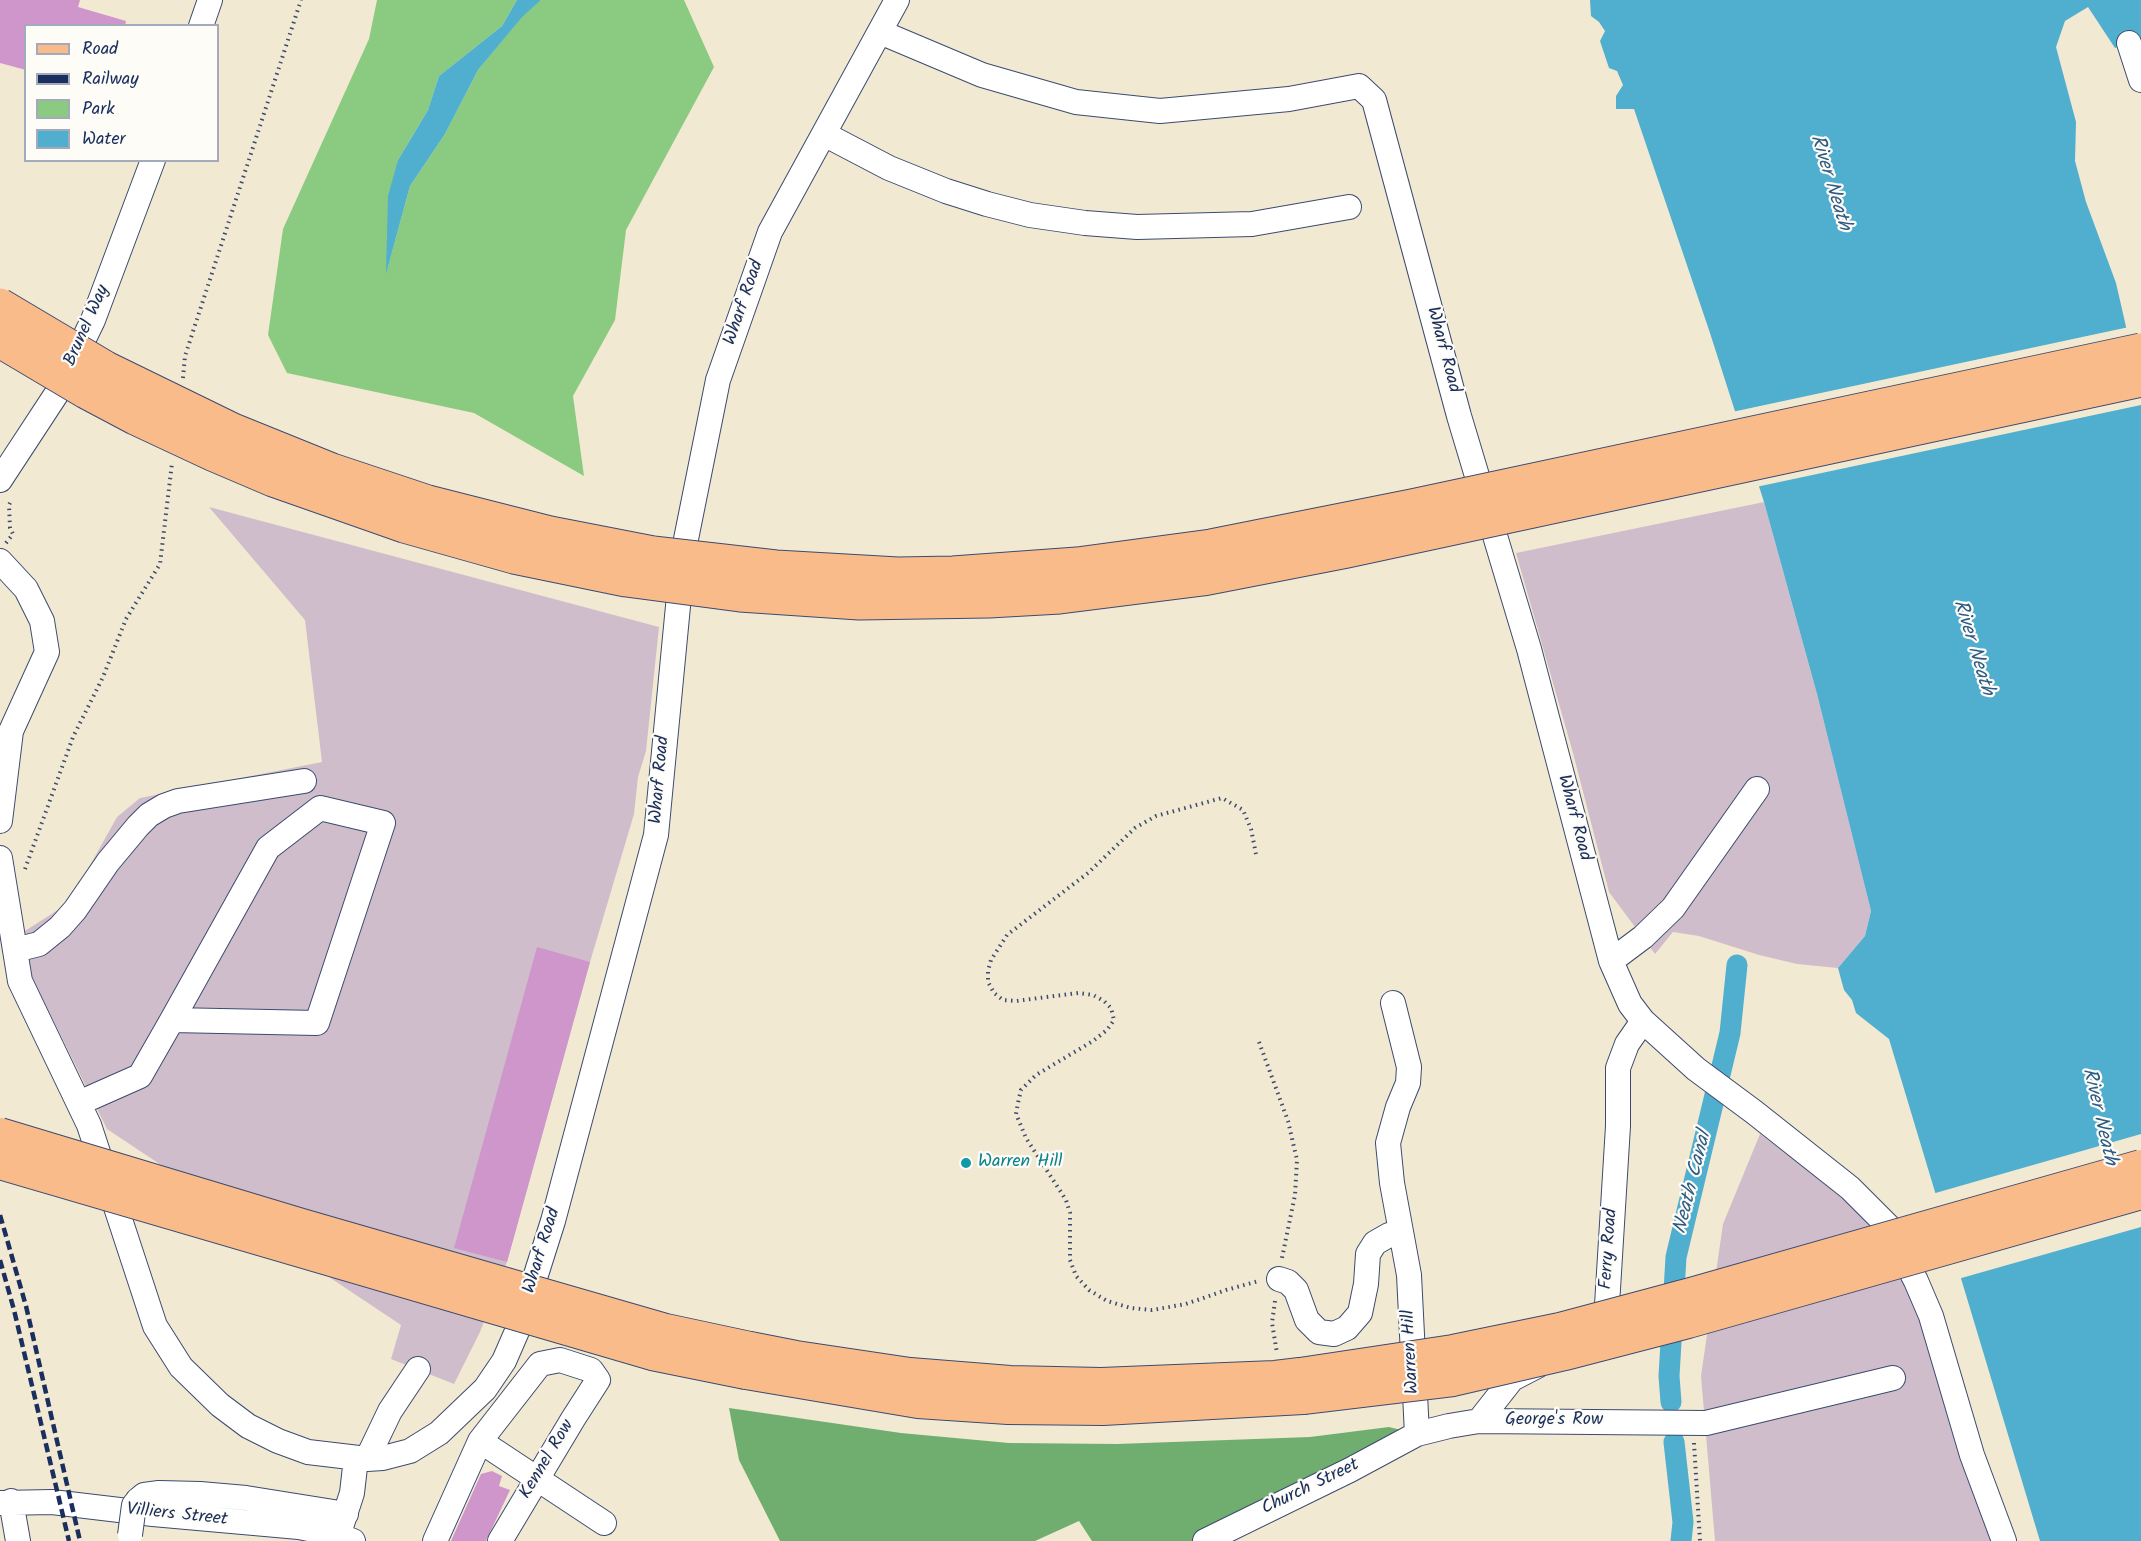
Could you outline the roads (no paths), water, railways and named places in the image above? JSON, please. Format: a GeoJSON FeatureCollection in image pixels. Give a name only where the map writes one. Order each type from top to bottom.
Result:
{"type":"FeatureCollection","features":[{"type":"Feature","properties":{"kind":"highway"},"geometry":{"type":"LineString","coordinates":[[0,305],[106,368],[232,430],[332,470],[428,502],[549,533],[653,553],[776,567],[898,573],[953,573],[1077,564],[1211,546],[1424,503],[2141,350]]}},
{"type":"Feature","properties":{"kind":"highway"},"geometry":{"type":"LineString","coordinates":[[0,341],[96,397],[212,454],[273,480],[404,526],[514,556],[626,580],[740,595],[860,603],[989,601],[1060,597],[1203,579],[1347,551],[2141,380]]}},
{"type":"Feature","properties":{"kind":"main road"},"geometry":{"type":"LineString","coordinates":[[0,1134],[302,1225],[666,1330],[748,1360],[918,1402],[1008,1408],[1103,1409],[1296,1375],[1453,1351],[1560,1329],[2141,1166]]}},
{"type":"Feature","properties":{"kind":"main road"},"geometry":{"type":"LineString","coordinates":[[0,1163],[652,1354],[748,1360]]}},
{"type":"Feature","properties":{"kind":"main road"},"geometry":{"type":"LineString","coordinates":[[1296,1375],[1453,1380],[1688,1322],[2141,1193]]}},
{"type":"Feature","properties":{"kind":"street"},"geometry":{"type":"LineString","coordinates":[[202,24],[210,0]]}},
{"type":"Feature","properties":{"kind":"street","name":"Wharf Road"},"geometry":{"type":"LineString","coordinates":[[0,858],[20,981],[80,1103],[155,1326],[181,1367],[220,1405],[248,1426],[308,1452],[361,1459],[384,1458],[410,1451],[439,1433],[485,1389],[504,1361],[521,1322],[553,1221],[656,835],[683,554],[718,380],[770,232],[897,0]]}},
{"type":"Feature","properties":{"kind":"street","name":"Wharf Road"},"geometry":{"type":"LineString","coordinates":[[880,32],[982,75],[1076,102],[1160,111],[1289,99],[1359,86],[1374,100],[1460,416],[1529,649],[1611,961],[1630,1004],[1643,1021],[1696,1069],[1850,1188],[1888,1226],[1932,1316],[1972,1455],[2004,1541]]}},
{"type":"Feature","properties":{"kind":"street"},"geometry":{"type":"LineString","coordinates":[[2129,43],[2141,80]]}},
{"type":"Feature","properties":{"kind":"street"},"geometry":{"type":"LineString","coordinates":[[824,135],[889,168],[946,191],[1020,212],[1085,223],[1137,227],[1252,224],[1349,207]]}},
{"type":"Feature","properties":{"kind":"street","name":"Brunel Way"},"geometry":{"type":"LineString","coordinates":[[0,480],[59,390],[88,330],[152,162]]}},
{"type":"Feature","properties":{"kind":"street"},"geometry":{"type":"LineString","coordinates":[[0,561],[26,589],[42,621],[47,652],[11,731],[0,821]]}},
{"type":"Feature","properties":{"kind":"street"},"geometry":{"type":"LineString","coordinates":[[15,950],[39,944],[60,927],[138,825],[164,806],[188,799],[304,781]]}},
{"type":"Feature","properties":{"kind":"street"},"geometry":{"type":"LineString","coordinates":[[1611,961],[1642,937],[1673,908],[1756,789]]}},
{"type":"Feature","properties":{"kind":"street"},"geometry":{"type":"LineString","coordinates":[[80,1103],[140,1076],[268,848],[320,808],[383,823],[317,1023],[172,1020]]}},
{"type":"Feature","properties":{"kind":"street","name":"Warren Hill"},"geometry":{"type":"LineString","coordinates":[[1394,1003],[1409,1067],[1408,1083],[1398,1107],[1388,1143],[1392,1183],[1409,1275],[1417,1434]]}},
{"type":"Feature","properties":{"kind":"street","name":"Ferry Road"},"geometry":{"type":"LineString","coordinates":[[1479,1420],[1512,1379],[1598,1332],[1607,1305],[1618,1126],[1617,1068],[1627,1044],[1643,1021]]}},
{"type":"Feature","properties":{"kind":"street"},"geometry":{"type":"LineString","coordinates":[[1279,1279],[1287,1282],[1296,1290],[1307,1320],[1319,1332],[1334,1334],[1347,1328],[1359,1313],[1366,1284],[1368,1254],[1375,1243],[1389,1235],[1401,1234]]}},
{"type":"Feature","properties":{"kind":"street","name":"Kennel Row"},"geometry":{"type":"LineString","coordinates":[[480,1441],[540,1364],[560,1360],[591,1370],[598,1380],[500,1541]]}},
{"type":"Feature","properties":{"kind":"street"},"geometry":{"type":"LineString","coordinates":[[130,1538],[134,1504],[144,1495],[159,1493],[200,1494],[257,1500],[346,1530],[352,1492],[361,1459],[418,1369]]}},
{"type":"Feature","properties":{"kind":"street","name":"George's Row"},"geometry":{"type":"LineString","coordinates":[[1417,1434],[1479,1420],[1656,1421],[1693,1424],[1893,1378]]}},
{"type":"Feature","properties":{"kind":"street","name":"Church Street"},"geometry":{"type":"LineString","coordinates":[[1215,1539],[1417,1434]]}},
{"type":"Feature","properties":{"kind":"street"},"geometry":{"type":"LineString","coordinates":[[435,1541],[480,1441],[604,1523]]}},
{"type":"Feature","properties":{"kind":"street"},"geometry":{"type":"LineString","coordinates":[[6,1502],[18,1541]]}},
{"type":"Feature","properties":{"kind":"street","name":"Villiers Street"},"geometry":{"type":"LineString","coordinates":[[6,1502],[52,1502],[153,1514],[346,1530]]}},
{"type":"Feature","properties":{"kind":"water"},"geometry":{"type":"Polygon","coordinates":[[[517,0],[541,0],[522,17],[478,70],[445,134],[410,186],[386,274],[388,196],[398,160],[428,110],[439,76],[502,26],[517,0]]]}},
{"type":"Feature","properties":{"kind":"water","name":"River Neath"},"geometry":{"type":"Polygon","coordinates":[[[1590,0],[2141,0],[2141,38],[2115,48],[2088,7],[2065,21],[2056,47],[2076,122],[2075,161],[2086,202],[2116,283],[2141,392],[2141,1541],[2040,1541],[1889,1039],[1856,1013],[1852,1000],[1844,990],[1838,968],[1865,936],[1871,911],[1817,694],[1764,502],[1710,333],[1634,109],[1616,109],[1616,96],[1623,85],[1617,71],[1609,68],[1600,41],[1605,31],[1591,16],[1590,0]]]}},
{"type":"Feature","properties":{"kind":"waterway","name":"Neath Canal"},"geometry":{"type":"LineString","coordinates":[[1671,1402],[1669,1376],[1676,1257],[1730,1033],[1737,965]]}},
{"type":"Feature","properties":{"kind":"waterway","name":"Neath Canal"},"geometry":{"type":"LineString","coordinates":[[1674,1442],[1683,1522],[1681,1541]]}},
{"type":"Feature","properties":{"kind":"railway"},"geometry":{"type":"LineString","coordinates":[[0,1215],[26,1306],[80,1541]]}},
{"type":"Feature","properties":{"kind":"railway"},"geometry":{"type":"LineString","coordinates":[[0,1260],[69,1541]]}},
{"type":"Feature","properties":{"kind":"place","name":"Warren Hill"},"geometry":{"type":"Point","coordinates":[966,1163]}}]}
